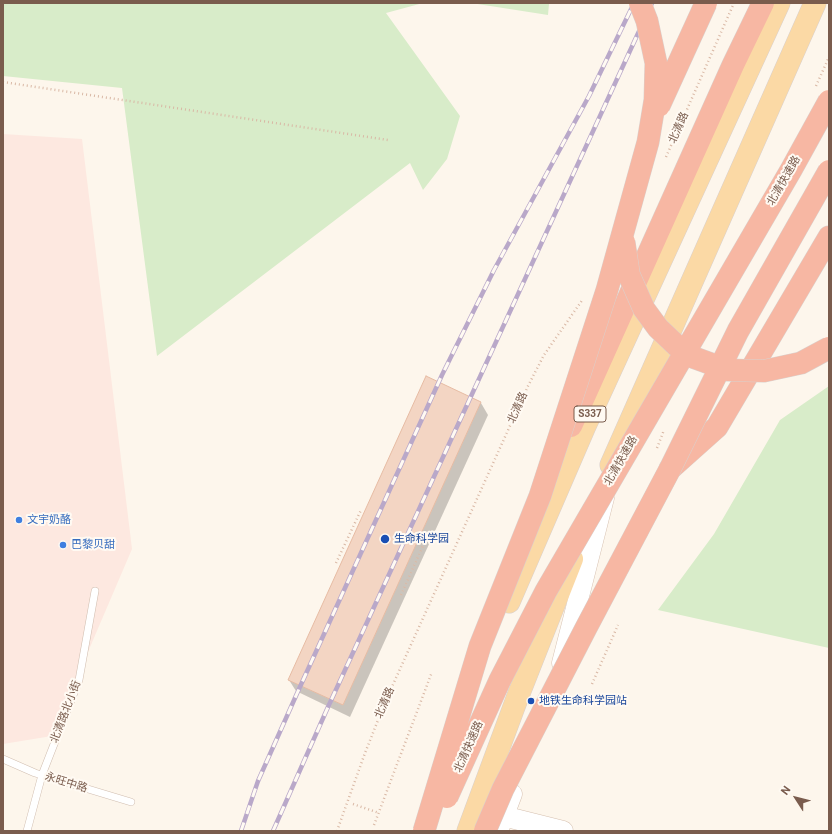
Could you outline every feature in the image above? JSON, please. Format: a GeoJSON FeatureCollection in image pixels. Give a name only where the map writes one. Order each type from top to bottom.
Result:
{"type":"FeatureCollection","features":[{"type":"Feature","properties":{"kind":"highway"},"geometry":{"type":"LineString","coordinates":[[540,496],[607,290],[648,142],[655,100],[656,63],[647,21],[640,3]]}},
{"type":"Feature","properties":{"kind":"highway"},"geometry":{"type":"LineString","coordinates":[[706,3],[659,105],[637,159],[627,196],[623,246],[629,275],[644,309],[658,328],[676,346],[694,358],[728,370],[764,371],[801,363],[829,348]]}},
{"type":"Feature","properties":{"kind":"highway"},"geometry":{"type":"LineString","coordinates":[[424,831],[480,646],[540,496],[733,65],[763,3]]}},
{"type":"Feature","properties":{"kind":"highway","name":"北清快速路"},"geometry":{"type":"LineString","coordinates":[[432,831],[500,680],[546,591],[787,177],[829,101]]}},
{"type":"Feature","properties":{"kind":"highway"},"geometry":{"type":"LineString","coordinates":[[485,831],[503,789],[543,708],[670,469],[738,331],[829,171]]}},
{"type":"Feature","properties":{"kind":"highway"},"geometry":{"type":"LineString","coordinates":[[670,469],[717,427],[829,237]]}},
{"type":"Feature","properties":{"kind":"main road","name":"S337"},"geometry":{"type":"LineString","coordinates":[[417,831],[462,713],[563,475],[779,3]]}},
{"type":"Feature","properties":{"kind":"main road"},"geometry":{"type":"LineString","coordinates":[[468,831],[521,689],[577,546],[628,424],[815,3]]}},
{"type":"Feature","properties":{"kind":"street"},"geometry":{"type":"LineString","coordinates":[[563,831],[500,824],[564,659],[608,483],[628,424]]}},
{"type":"Feature","properties":{"kind":"lane","name":"北清路北小街"},"geometry":{"type":"LineString","coordinates":[[27,831],[42,775],[79,680],[95,592]]}},
{"type":"Feature","properties":{"kind":"lane","name":"永旺中路"},"geometry":{"type":"LineString","coordinates":[[3,759],[42,775],[131,802]]}},
{"type":"Feature","properties":{"kind":"path","name":"北清路"},"geometry":{"type":"LineString","coordinates":[[662,164],[734,3]]}},
{"type":"Feature","properties":{"kind":"path"},"geometry":{"type":"LineString","coordinates":[[3,82],[388,140]]}},
{"type":"Feature","properties":{"kind":"path","name":"北清路"},"geometry":{"type":"LineString","coordinates":[[337,831],[386,700],[528,386],[544,355],[585,296]]}},
{"type":"Feature","properties":{"kind":"path"},"geometry":{"type":"LineString","coordinates":[[336,562],[361,510]]}},
{"type":"Feature","properties":{"kind":"path"},"geometry":{"type":"LineString","coordinates":[[401,595],[426,539]]}},
{"type":"Feature","properties":{"kind":"path"},"geometry":{"type":"LineString","coordinates":[[592,684],[618,626]]}},
{"type":"Feature","properties":{"kind":"path"},"geometry":{"type":"LineString","coordinates":[[374,825],[432,672]]}},
{"type":"Feature","properties":{"kind":"path"},"geometry":{"type":"LineString","coordinates":[[353,804],[379,813]]}},
{"type":"Feature","properties":{"kind":"shaded area"},"geometry":{"type":"Polygon","coordinates":[[[3,134],[82,139],[132,549],[52,736],[3,744],[3,134]]]}},
{"type":"Feature","properties":{"kind":"green space"},"geometry":{"type":"Polygon","coordinates":[[[3,3],[423,3],[386,13],[460,116],[447,159],[423,190],[410,163],[157,356],[122,88],[3,76],[3,3]]]}},
{"type":"Feature","properties":{"kind":"green space"},"geometry":{"type":"Polygon","coordinates":[[[471,3],[543,3],[549,4],[548,15],[471,3]]]}},
{"type":"Feature","properties":{"kind":"green space"},"geometry":{"type":"Polygon","coordinates":[[[829,386],[829,648],[658,610],[714,534],[780,420],[829,386]]]}},
{"type":"Feature","properties":{"kind":"building"},"geometry":{"type":"Polygon","coordinates":[[[426,376],[481,402],[343,705],[288,680],[426,376]]]}},
{"type":"Feature","properties":{"kind":"railway"},"geometry":{"type":"LineString","coordinates":[[241,831],[258,781],[442,375],[494,270],[589,96],[634,3]]}},
{"type":"Feature","properties":{"kind":"railway"},"geometry":{"type":"LineString","coordinates":[[273,831],[328,707],[652,3]]}},
{"type":"Feature","properties":{"kind":"place","name":"文宇奶酪"},"geometry":{"type":"Point","coordinates":[19,520]}},
{"type":"Feature","properties":{"kind":"place","name":"生命科学园"},"geometry":{"type":"Point","coordinates":[385,539]}},
{"type":"Feature","properties":{"kind":"place","name":"巴黎贝甜"},"geometry":{"type":"Point","coordinates":[63,545]}},
{"type":"Feature","properties":{"kind":"place","name":"地铁生命科学园站"},"geometry":{"type":"Point","coordinates":[531,701]}}]}
